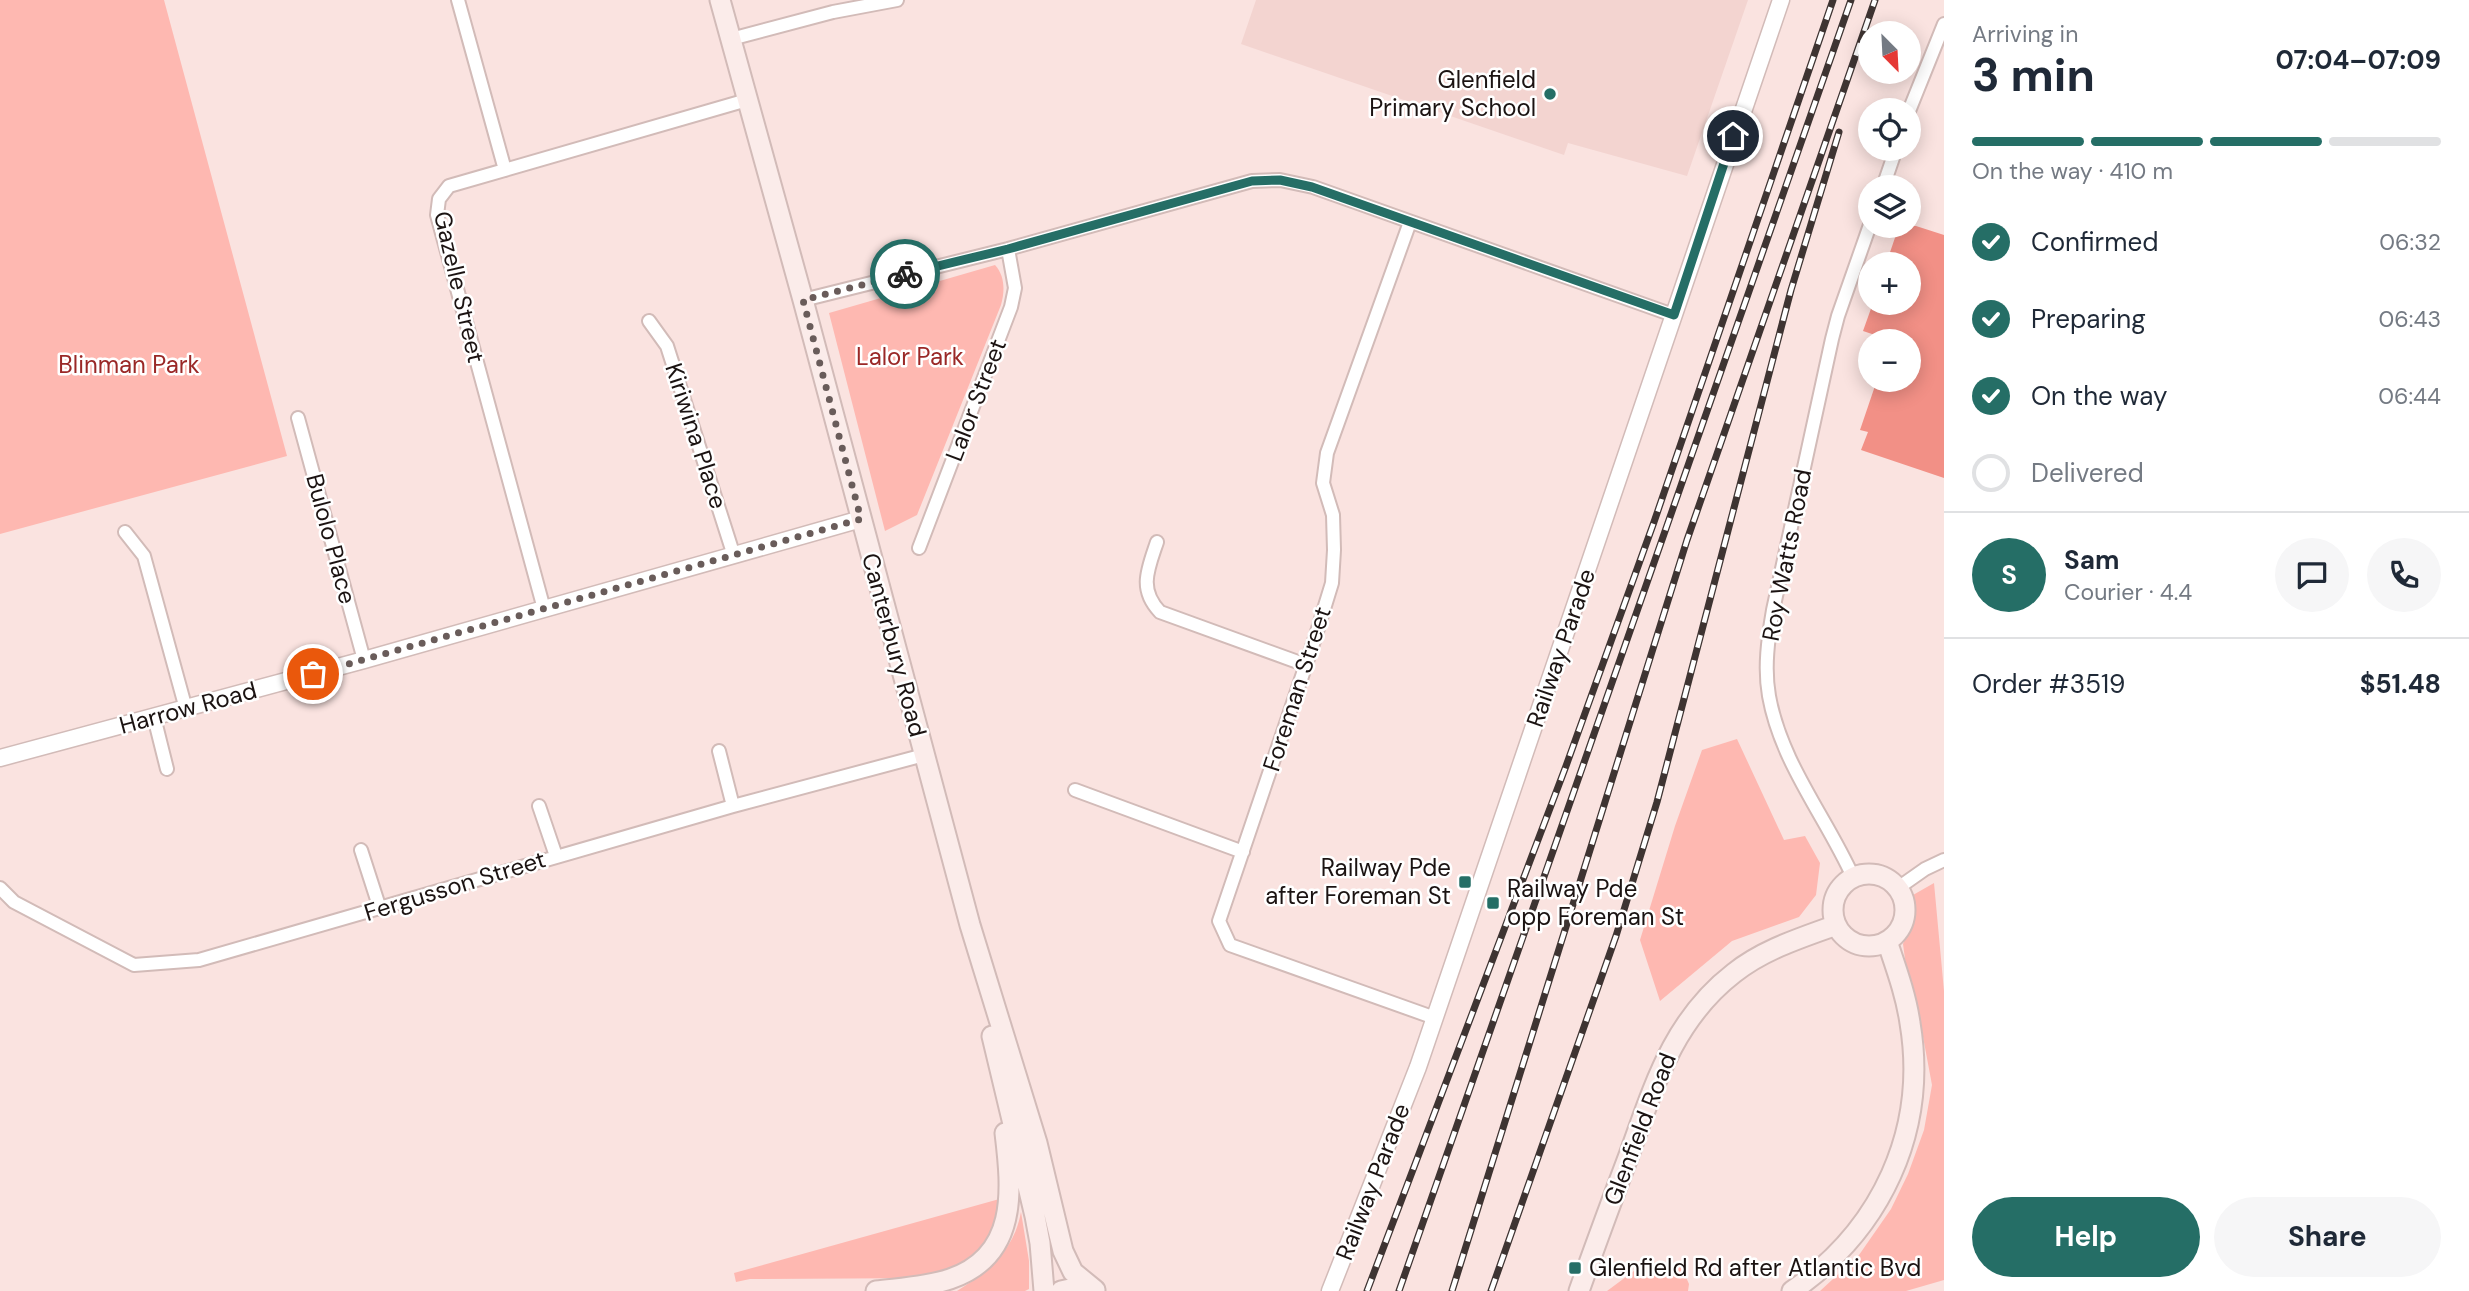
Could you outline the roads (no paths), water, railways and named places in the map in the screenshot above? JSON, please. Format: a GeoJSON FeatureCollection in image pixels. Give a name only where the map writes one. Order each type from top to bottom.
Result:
{"type":"FeatureCollection","features":[{"type":"Feature","properties":{"kind":"main road","name":"Canterbury Road"},"geometry":{"type":"LineString","coordinates":[[720,0],[803,300],[923,755],[970,925],[1037,1143],[1063,1251],[1073,1272],[1096,1291]]}},
{"type":"Feature","properties":{"kind":"main road"},"geometry":{"type":"LineString","coordinates":[[1867,874],[1881,876],[1898,888],[1904,915],[1899,928],[1886,941],[1870,946],[1856,944],[1844,937],[1836,925],[1832,912],[1835,898],[1842,886],[1853,877],[1867,874]]}},
{"type":"Feature","properties":{"kind":"main road","name":"Canterbury Road"},"geometry":{"type":"LineString","coordinates":[[970,925],[995,1049],[1038,1230],[1044,1291]]}},
{"type":"Feature","properties":{"kind":"main road","name":"Glenfield Road"},"geometry":{"type":"LineString","coordinates":[[1579,1291],[1660,1069],[1681,1030],[1716,988],[1753,960],[1774,948],[1836,925]]}},
{"type":"Feature","properties":{"kind":"main road"},"geometry":{"type":"LineString","coordinates":[[1792,1291],[1840,1253],[1863,1224],[1881,1197],[1905,1139],[1914,1086],[1914,1055],[1905,998],[1886,941]]}},
{"type":"Feature","properties":{"kind":"main road"},"geometry":{"type":"LineString","coordinates":[[876,1291],[925,1285],[961,1275],[988,1253],[1001,1235],[1008,1215],[1010,1195],[995,1049]]}},
{"type":"Feature","properties":{"kind":"main road"},"geometry":{"type":"LineString","coordinates":[[1061,1291],[1079,1287],[1096,1291]]}},
{"type":"Feature","properties":{"kind":"street"},"geometry":{"type":"LineString","coordinates":[[458,0],[505,170]]}},
{"type":"Feature","properties":{"kind":"street"},"geometry":{"type":"LineString","coordinates":[[731,40],[833,12],[897,0]]}},
{"type":"Feature","properties":{"kind":"street","name":"Railway Parade"},"geometry":{"type":"LineString","coordinates":[[1330,1291],[1418,1067],[1780,0]]}},
{"type":"Feature","properties":{"kind":"street"},"geometry":{"type":"LineString","coordinates":[[1914,98],[1943,26]]}},
{"type":"Feature","properties":{"kind":"street","name":"Gazelle Street"},"geometry":{"type":"LineString","coordinates":[[544,609],[437,215],[439,199],[449,186],[747,100]]}},
{"type":"Feature","properties":{"kind":"street"},"geometry":{"type":"LineString","coordinates":[[803,300],[1008,249],[1252,181],[1280,180],[1312,187],[1674,315]]}},
{"type":"Feature","properties":{"kind":"street","name":"Foreman Street"},"geometry":{"type":"LineString","coordinates":[[1410,222],[1327,453],[1323,483],[1333,515],[1332,583],[1219,921],[1230,946],[1435,1018]]}},
{"type":"Feature","properties":{"kind":"street","name":"Roy Watts Road"},"geometry":{"type":"LineString","coordinates":[[1853,877],[1786,750],[1769,695],[1767,666],[1773,610],[1832,339],[1865,238]]}},
{"type":"Feature","properties":{"kind":"street","name":"Lalor Street"},"geometry":{"type":"LineString","coordinates":[[919,548],[1011,307],[1015,288],[1008,249]]}},
{"type":"Feature","properties":{"kind":"street","name":"Kiriwina Place"},"geometry":{"type":"LineString","coordinates":[[649,321],[667,346],[734,556]]}},
{"type":"Feature","properties":{"kind":"street","name":"Bulolo Place"},"geometry":{"type":"LineString","coordinates":[[298,418],[364,660]]}},
{"type":"Feature","properties":{"kind":"street","name":"Harrow Road"},"geometry":{"type":"LineString","coordinates":[[0,758],[364,660],[861,519]]}},
{"type":"Feature","properties":{"kind":"street"},"geometry":{"type":"LineString","coordinates":[[125,532],[144,556],[186,709]]}},
{"type":"Feature","properties":{"kind":"street"},"geometry":{"type":"LineString","coordinates":[[1157,542],[1145,585],[1151,602],[1160,612],[1306,665]]}},
{"type":"Feature","properties":{"kind":"street"},"geometry":{"type":"LineString","coordinates":[[154,717],[167,769]]}},
{"type":"Feature","properties":{"kind":"street"},"geometry":{"type":"LineString","coordinates":[[719,751],[733,806]]}},
{"type":"Feature","properties":{"kind":"street","name":"Fergusson Street"},"geometry":{"type":"LineString","coordinates":[[0,888],[14,902],[134,965],[198,960],[556,856],[923,755]]}},
{"type":"Feature","properties":{"kind":"street"},"geometry":{"type":"LineString","coordinates":[[1074,790],[1243,852]]}},
{"type":"Feature","properties":{"kind":"street"},"geometry":{"type":"LineString","coordinates":[[539,806],[556,856]]}},
{"type":"Feature","properties":{"kind":"street"},"geometry":{"type":"LineString","coordinates":[[361,850],[380,909]]}},
{"type":"Feature","properties":{"kind":"street"},"geometry":{"type":"LineString","coordinates":[[1898,888],[1925,869],[1944,860]]}},
{"type":"Feature","properties":{"kind":"railway"},"geometry":{"type":"LineString","coordinates":[[1367,1291],[1566,766],[1654,522],[1833,0]]}},
{"type":"Feature","properties":{"kind":"railway"},"geometry":{"type":"LineString","coordinates":[[1399,1291],[1851,0]]}},
{"type":"Feature","properties":{"kind":"railway"},"geometry":{"type":"LineString","coordinates":[[1452,1291],[1687,540],[1875,0]]}},
{"type":"Feature","properties":{"kind":"railway"},"geometry":{"type":"LineString","coordinates":[[1491,1291],[1616,936],[1657,802],[1791,290],[1839,132]]}},
{"type":"Feature","properties":{"kind":"place","name":"Glenfield Primary School"},"geometry":{"type":"Point","coordinates":[1550,94]}},
{"type":"Feature","properties":{"kind":"place","name":"Railway Pde after Foreman St"},"geometry":{"type":"Point","coordinates":[1465,882]}},
{"type":"Feature","properties":{"kind":"place","name":"Railway Pde opp Foreman St"},"geometry":{"type":"Point","coordinates":[1493,903]}},
{"type":"Feature","properties":{"kind":"place","name":"Glenfield Rd after Atlantic Bvd"},"geometry":{"type":"Point","coordinates":[1575,1268]}},
{"type":"Feature","properties":{"kind":"park label","name":"Lalor Park"},"geometry":{"type":"Point","coordinates":[910,357]}},
{"type":"Feature","properties":{"kind":"park label","name":"Blinman Park"},"geometry":{"type":"Point","coordinates":[129,365]}}]}
